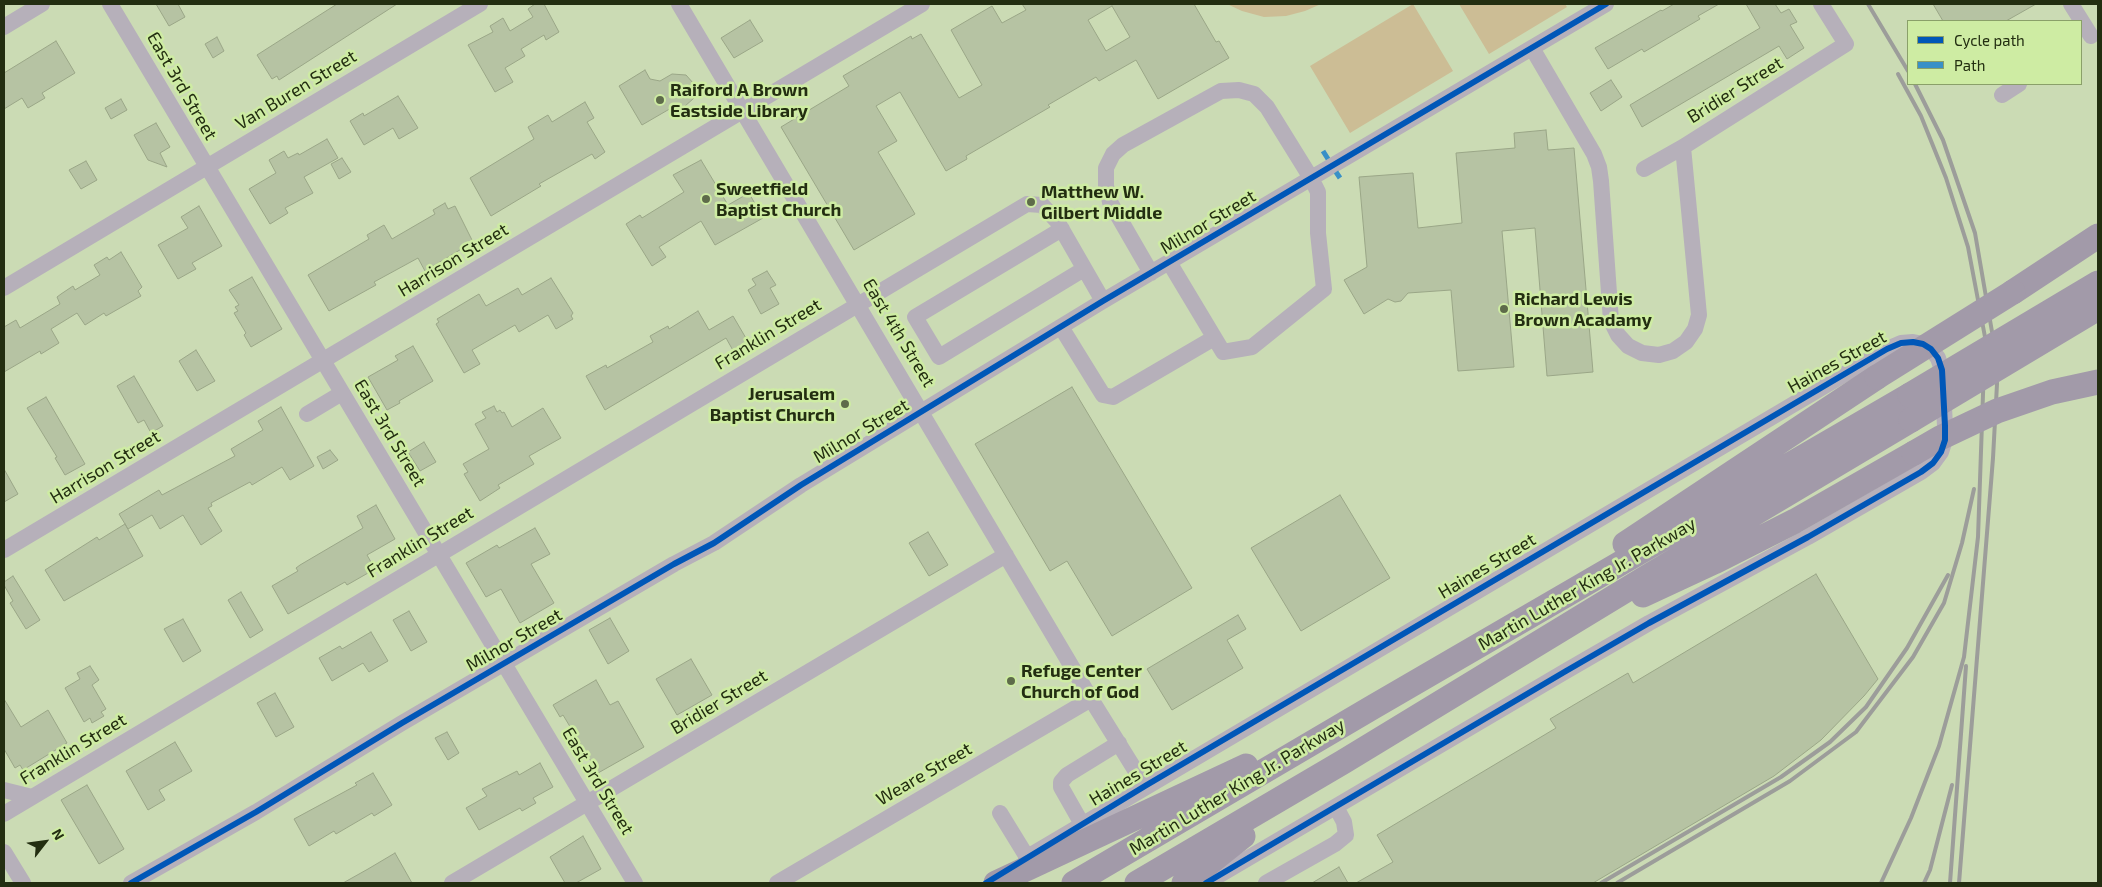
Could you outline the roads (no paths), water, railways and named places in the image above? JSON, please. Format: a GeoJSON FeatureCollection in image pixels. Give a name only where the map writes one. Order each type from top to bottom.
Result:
{"type":"FeatureCollection","features":[{"type":"Feature","properties":{"kind":"highway"},"geometry":{"type":"LineString","coordinates":[[1448,663],[1877,377],[2098,236]]}},
{"type":"Feature","properties":{"kind":"highway","name":"Martin Luther King Jr. Parkway"},"geometry":{"type":"LineString","coordinates":[[1137,883],[1589,614],[1910,408],[2098,283]]}},
{"type":"Feature","properties":{"kind":"highway","name":"Martin Luther King Jr. Parkway"},"geometry":{"type":"LineString","coordinates":[[1074,883],[1448,663],[1910,408],[2098,308]]}},
{"type":"Feature","properties":{"kind":"highway"},"geometry":{"type":"LineString","coordinates":[[1589,614],[1652,592],[1714,562],[1795,521],[1940,438],[1997,411],[2052,392],[2098,382]]}},
{"type":"Feature","properties":{"kind":"highway"},"geometry":{"type":"LineString","coordinates":[[996,883],[1373,707]]}},
{"type":"Feature","properties":{"kind":"highway"},"geometry":{"type":"LineString","coordinates":[[1184,883],[1234,843],[1343,762]]}},
{"type":"Feature","properties":{"kind":"street"},"geometry":{"type":"LineString","coordinates":[[4,27],[42,4]]}},
{"type":"Feature","properties":{"kind":"street","name":"East 3rd Street"},"geometry":{"type":"LineString","coordinates":[[110,4],[635,883]]}},
{"type":"Feature","properties":{"kind":"street","name":"Van Buren Street"},"geometry":{"type":"LineString","coordinates":[[4,288],[480,4]]}},
{"type":"Feature","properties":{"kind":"street","name":"East 4th Street"},"geometry":{"type":"LineString","coordinates":[[679,4],[1091,699],[1145,786]]}},
{"type":"Feature","properties":{"kind":"street","name":"Harrison Street"},"geometry":{"type":"LineString","coordinates":[[4,550],[922,4]]}},
{"type":"Feature","properties":{"kind":"street","name":"Milnor Street"},"geometry":{"type":"LineString","coordinates":[[131,883],[256,812],[402,723],[674,564],[714,543],[801,485],[1103,301],[1606,4]]}},
{"type":"Feature","properties":{"kind":"street","name":"Bridier Street"},"geometry":{"type":"LineString","coordinates":[[1644,169],[1846,44],[1821,4]]}},
{"type":"Feature","properties":{"kind":"street"},"geometry":{"type":"LineString","coordinates":[[2071,4],[2080,20]]}},
{"type":"Feature","properties":{"kind":"street"},"geometry":{"type":"LineString","coordinates":[[2082,23],[2090,37]]}},
{"type":"Feature","properties":{"kind":"street"},"geometry":{"type":"LineString","coordinates":[[1532,48],[1594,154],[1599,167],[1612,321],[1618,335],[1628,346],[1642,353],[1659,355],[1674,351],[1686,342],[1695,329],[1699,315],[1684,146]]}},
{"type":"Feature","properties":{"kind":"street"},"geometry":{"type":"LineString","coordinates":[[2002,95],[2017,85]]}},
{"type":"Feature","properties":{"kind":"street"},"geometry":{"type":"LineString","coordinates":[[1151,273],[1110,202],[1106,186],[1106,168],[1113,154],[1123,145],[1221,91],[1239,90],[1254,94],[1268,107],[1318,192],[1318,233],[1324,289],[1252,347],[1223,352],[1170,262]]}},
{"type":"Feature","properties":{"kind":"street","name":"Franklin Street"},"geometry":{"type":"LineString","coordinates":[[4,814],[1027,204],[1042,205],[1057,221],[1103,301]]}},
{"type":"Feature","properties":{"kind":"street"},"geometry":{"type":"LineString","coordinates":[[1062,229],[916,317],[939,357],[1084,269]]}},
{"type":"Feature","properties":{"kind":"street"},"geometry":{"type":"LineString","coordinates":[[1061,327],[1103,395],[1113,396],[1214,338]]}},
{"type":"Feature","properties":{"kind":"street","name":"Haines Street"},"geometry":{"type":"LineString","coordinates":[[986,883],[1145,786],[1887,349],[1913,342],[1923,344],[1931,349],[1938,358],[1942,370],[1945,440],[1941,452],[1933,463],[1921,472],[1808,537],[1657,618],[1566,670],[1214,881]]}},
{"type":"Feature","properties":{"kind":"street"},"geometry":{"type":"LineString","coordinates":[[308,414],[342,393]]}},
{"type":"Feature","properties":{"kind":"street","name":"Bridier Street"},"geometry":{"type":"LineString","coordinates":[[452,883],[1006,555]]}},
{"type":"Feature","properties":{"kind":"street","name":"Weare Street"},"geometry":{"type":"LineString","coordinates":[[777,883],[1091,699]]}},
{"type":"Feature","properties":{"kind":"street"},"geometry":{"type":"LineString","coordinates":[[1082,824],[1061,787],[1061,782],[1067,775],[1119,743]]}},
{"type":"Feature","properties":{"kind":"street"},"geometry":{"type":"LineString","coordinates":[[4,790],[32,797]]}},
{"type":"Feature","properties":{"kind":"street"},"geometry":{"type":"LineString","coordinates":[[1266,883],[1334,844],[1346,835],[1344,822],[1336,807]]}},
{"type":"Feature","properties":{"kind":"street"},"geometry":{"type":"LineString","coordinates":[[1000,813],[1027,857]]}},
{"type":"Feature","properties":{"kind":"street"},"geometry":{"type":"LineString","coordinates":[[4,852],[23,883]]}},
{"type":"Feature","properties":{"kind":"railway"},"geometry":{"type":"LineString","coordinates":[[1868,4],[1907,69]]}},
{"type":"Feature","properties":{"kind":"railway"},"geometry":{"type":"LineString","coordinates":[[1881,883],[1911,818],[1939,746],[1964,657],[1978,537],[1985,337],[1968,247],[1946,178],[1921,116],[1898,74]]}},
{"type":"Feature","properties":{"kind":"railway"},"geometry":{"type":"LineString","coordinates":[[1916,85],[1943,140],[1975,233],[1996,355],[1997,384],[1993,458],[1959,883]]}},
{"type":"Feature","properties":{"kind":"railway"},"geometry":{"type":"LineString","coordinates":[[1617,883],[1790,781],[1856,732],[1913,657],[1944,603],[1962,543],[1974,489]]}},
{"type":"Feature","properties":{"kind":"railway"},"geometry":{"type":"LineString","coordinates":[[1601,883],[1781,777],[1830,742],[1866,707],[1907,648],[1948,575]]}},
{"type":"Feature","properties":{"kind":"railway"},"geometry":{"type":"LineString","coordinates":[[1950,883],[1966,666]]}},
{"type":"Feature","properties":{"kind":"railway"},"geometry":{"type":"LineString","coordinates":[[1924,883],[1930,870],[1952,785]]}},
{"type":"Feature","properties":{"kind":"place","name":"Raiford A Brown Eastside Library"},"geometry":{"type":"Point","coordinates":[660,100]}},
{"type":"Feature","properties":{"kind":"place","name":"Sweetfield Baptist Church"},"geometry":{"type":"Point","coordinates":[706,199]}},
{"type":"Feature","properties":{"kind":"place","name":"Matthew W. Gilbert Middle"},"geometry":{"type":"Point","coordinates":[1031,202]}},
{"type":"Feature","properties":{"kind":"place","name":"Richard Lewis Brown Acadamy"},"geometry":{"type":"Point","coordinates":[1504,309]}},
{"type":"Feature","properties":{"kind":"place","name":"Jerusalem Baptist Church"},"geometry":{"type":"Point","coordinates":[845,404]}},
{"type":"Feature","properties":{"kind":"place","name":"Refuge Center Church of God"},"geometry":{"type":"Point","coordinates":[1011,681]}}]}
